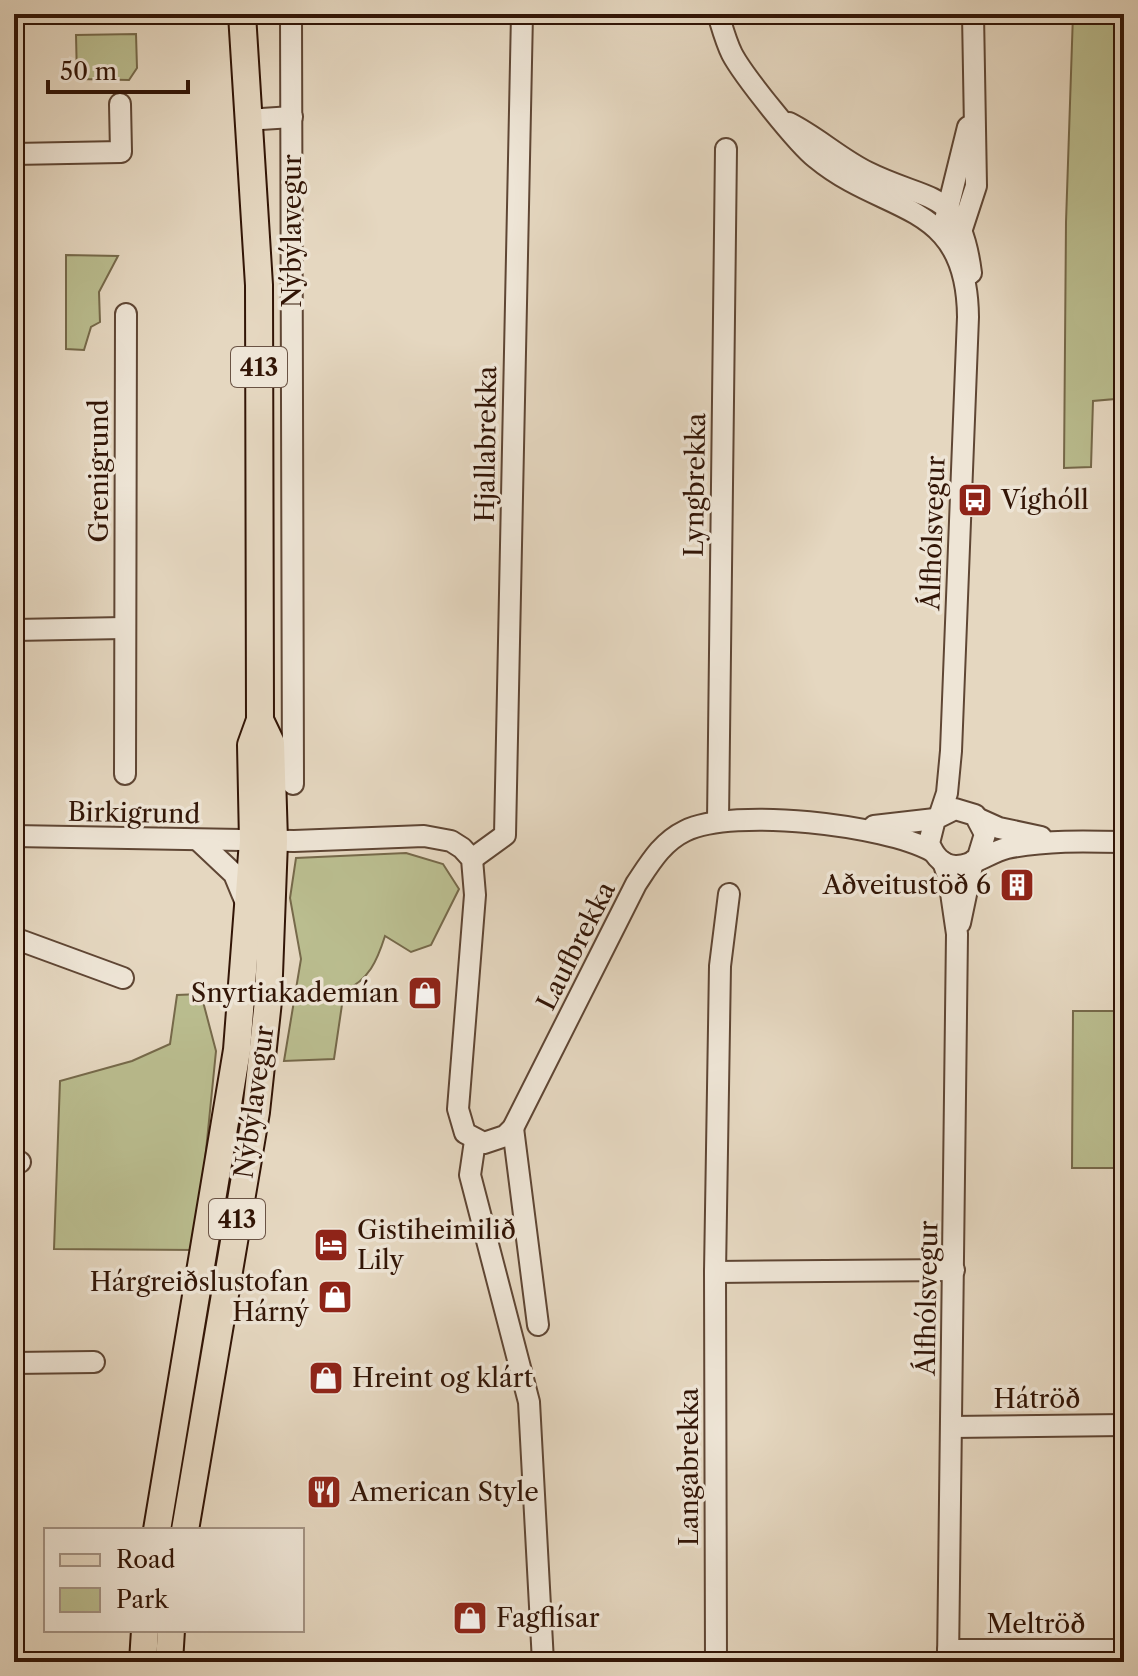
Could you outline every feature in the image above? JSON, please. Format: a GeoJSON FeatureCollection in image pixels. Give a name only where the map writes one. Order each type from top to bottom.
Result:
{"type":"FeatureCollection","features":[{"type":"Feature","properties":{"kind":"main road","name":"Nýbýlavegur"},"geometry":{"type":"LineString","coordinates":[[185,1528],[256,1112],[272,943],[264,841],[251,745],[260,720],[259,285],[242,14]]}},
{"type":"Feature","properties":{"kind":"main road","name":"Nýbýlavegur"},"geometry":{"type":"LineString","coordinates":[[157,1528],[232,1084],[249,913],[264,841]]}},
{"type":"Feature","properties":{"kind":"main road"},"geometry":{"type":"LineString","coordinates":[[143,1662],[145,1632]]}},
{"type":"Feature","properties":{"kind":"main road"},"geometry":{"type":"LineString","coordinates":[[169,1662],[171,1632]]}},
{"type":"Feature","properties":{"kind":"street","name":"Nýbýlavegur"},"geometry":{"type":"LineString","coordinates":[[291,14],[293,784]]}},
{"type":"Feature","properties":{"kind":"street","name":"Hjallabrekka"},"geometry":{"type":"LineString","coordinates":[[472,859],[505,835],[522,14]]}},
{"type":"Feature","properties":{"kind":"street"},"geometry":{"type":"LineString","coordinates":[[718,14],[733,55],[800,143],[830,169],[918,212],[951,235]]}},
{"type":"Feature","properties":{"kind":"street","name":"Álfhólsvegur"},"geometry":{"type":"LineString","coordinates":[[951,235],[976,186],[972,111],[973,14]]}},
{"type":"Feature","properties":{"kind":"street"},"geometry":{"type":"LineString","coordinates":[[14,154],[121,152],[120,104]]}},
{"type":"Feature","properties":{"kind":"street","name":"Álfhólsvegur"},"geometry":{"type":"LineString","coordinates":[[938,817],[947,793],[951,751],[971,274],[951,235],[949,209],[972,111]]}},
{"type":"Feature","properties":{"kind":"street"},"geometry":{"type":"LineString","coordinates":[[247,120],[292,117]]}},
{"type":"Feature","properties":{"kind":"street"},"geometry":{"type":"LineString","coordinates":[[783,120],[859,168],[926,194],[949,209]]}},
{"type":"Feature","properties":{"kind":"street","name":"Lyngbrekka"},"geometry":{"type":"LineString","coordinates":[[718,821],[726,149]]}},
{"type":"Feature","properties":{"kind":"street","name":"Grenigrund"},"geometry":{"type":"LineString","coordinates":[[125,774],[126,314]]}},
{"type":"Feature","properties":{"kind":"street"},"geometry":{"type":"LineString","coordinates":[[14,630],[124,628]]}},
{"type":"Feature","properties":{"kind":"street","name":"Álfhólsvegur"},"geometry":{"type":"LineString","coordinates":[[951,751],[975,816]]}},
{"type":"Feature","properties":{"kind":"street"},"geometry":{"type":"LineString","coordinates":[[718,821],[854,828],[938,817],[955,809],[999,828],[1057,841]]}},
{"type":"Feature","properties":{"kind":"street"},"geometry":{"type":"LineString","coordinates":[[975,816],[985,843],[975,859]]}},
{"type":"Feature","properties":{"kind":"street"},"geometry":{"type":"LineString","coordinates":[[937,856],[929,834],[938,817]]}},
{"type":"Feature","properties":{"kind":"street","name":"Laufbrekka"},"geometry":{"type":"LineString","coordinates":[[513,1128],[654,856],[683,831],[718,821]]}},
{"type":"Feature","properties":{"kind":"street"},"geometry":{"type":"LineString","coordinates":[[854,828],[917,843],[958,866],[1000,850],[1057,841],[1124,842]]}},
{"type":"Feature","properties":{"kind":"street","name":"Birkigrund"},"geometry":{"type":"LineString","coordinates":[[14,836],[264,841]]}},
{"type":"Feature","properties":{"kind":"street"},"geometry":{"type":"LineString","coordinates":[[264,841],[424,836],[451,841],[472,859],[475,895],[458,1105],[465,1133],[475,1141],[495,1142],[513,1128]]}},
{"type":"Feature","properties":{"kind":"street"},"geometry":{"type":"LineString","coordinates":[[199,841],[234,874],[249,913]]}},
{"type":"Feature","properties":{"kind":"street","name":"Álfhólsvegur"},"geometry":{"type":"LineString","coordinates":[[937,856],[949,879],[957,934],[948,1656]]}},
{"type":"Feature","properties":{"kind":"street","name":"Álfhólsvegur"},"geometry":{"type":"LineString","coordinates":[[957,934],[975,859]]}},
{"type":"Feature","properties":{"kind":"street","name":"Langabrekka"},"geometry":{"type":"LineString","coordinates":[[716,1662],[715,1272],[720,966],[729,894]]}},
{"type":"Feature","properties":{"kind":"street"},"geometry":{"type":"LineString","coordinates":[[14,938],[123,978]]}},
{"type":"Feature","properties":{"kind":"street"},"geometry":{"type":"LineString","coordinates":[[513,1128],[538,1325]]}},
{"type":"Feature","properties":{"kind":"street"},"geometry":{"type":"LineString","coordinates":[[475,1141],[470,1175],[529,1402],[543,1662]]}},
{"type":"Feature","properties":{"kind":"street"},"geometry":{"type":"LineString","coordinates":[[715,1272],[954,1270]]}},
{"type":"Feature","properties":{"kind":"street"},"geometry":{"type":"LineString","coordinates":[[14,1363],[94,1362]]}},
{"type":"Feature","properties":{"kind":"street","name":"Hátröð"},"geometry":{"type":"LineString","coordinates":[[951,1427],[1124,1425]]}},
{"type":"Feature","properties":{"kind":"street","name":"Meltröð"},"geometry":{"type":"LineString","coordinates":[[948,1656],[1124,1650]]}},
{"type":"Feature","properties":{"kind":"green space"},"geometry":{"type":"Polygon","coordinates":[[[1073,14],[1124,14],[1124,326],[1123,336],[1115,337],[1115,399],[1093,401],[1091,467],[1064,468],[1066,222],[1073,14]]]}},
{"type":"Feature","properties":{"kind":"green space"},"geometry":{"type":"Polygon","coordinates":[[[136,34],[137,68],[129,80],[77,79],[76,35],[136,34]]]}},
{"type":"Feature","properties":{"kind":"green space"},"geometry":{"type":"Polygon","coordinates":[[[66,255],[118,256],[99,292],[100,322],[91,327],[84,350],[66,349],[66,255]]]}},
{"type":"Feature","properties":{"kind":"green space"},"geometry":{"type":"Polygon","coordinates":[[[406,853],[443,864],[459,889],[431,945],[411,952],[385,936],[371,969],[353,987],[344,991],[334,1059],[284,1061],[301,959],[290,898],[296,858],[406,853]]]}},
{"type":"Feature","properties":{"kind":"green space"},"geometry":{"type":"Polygon","coordinates":[[[201,994],[216,1051],[196,1250],[54,1249],[60,1081],[132,1061],[170,1044],[177,995],[201,994]]]}},
{"type":"Feature","properties":{"kind":"green space"},"geometry":{"type":"Polygon","coordinates":[[[1073,1011],[1124,1011],[1124,1168],[1072,1168],[1073,1011]]]}},
{"type":"Feature","properties":{"kind":"place","name":"Víghóll"},"geometry":{"type":"Point","coordinates":[975,500]}},
{"type":"Feature","properties":{"kind":"place","name":"Aðveitustöð 6"},"geometry":{"type":"Point","coordinates":[1017,885]}},
{"type":"Feature","properties":{"kind":"place","name":"Snyrtiakademían"},"geometry":{"type":"Point","coordinates":[425,993]}},
{"type":"Feature","properties":{"kind":"place","name":"Gistiheimilið Lily"},"geometry":{"type":"Point","coordinates":[331,1245]}},
{"type":"Feature","properties":{"kind":"place","name":"Hárgreiðslustofan Hárný"},"geometry":{"type":"Point","coordinates":[335,1297]}},
{"type":"Feature","properties":{"kind":"place","name":"Hreint og klárt"},"geometry":{"type":"Point","coordinates":[326,1378]}},
{"type":"Feature","properties":{"kind":"place","name":"American Style"},"geometry":{"type":"Point","coordinates":[324,1492]}},
{"type":"Feature","properties":{"kind":"place","name":"Fagflísar"},"geometry":{"type":"Point","coordinates":[470,1618]}}]}
